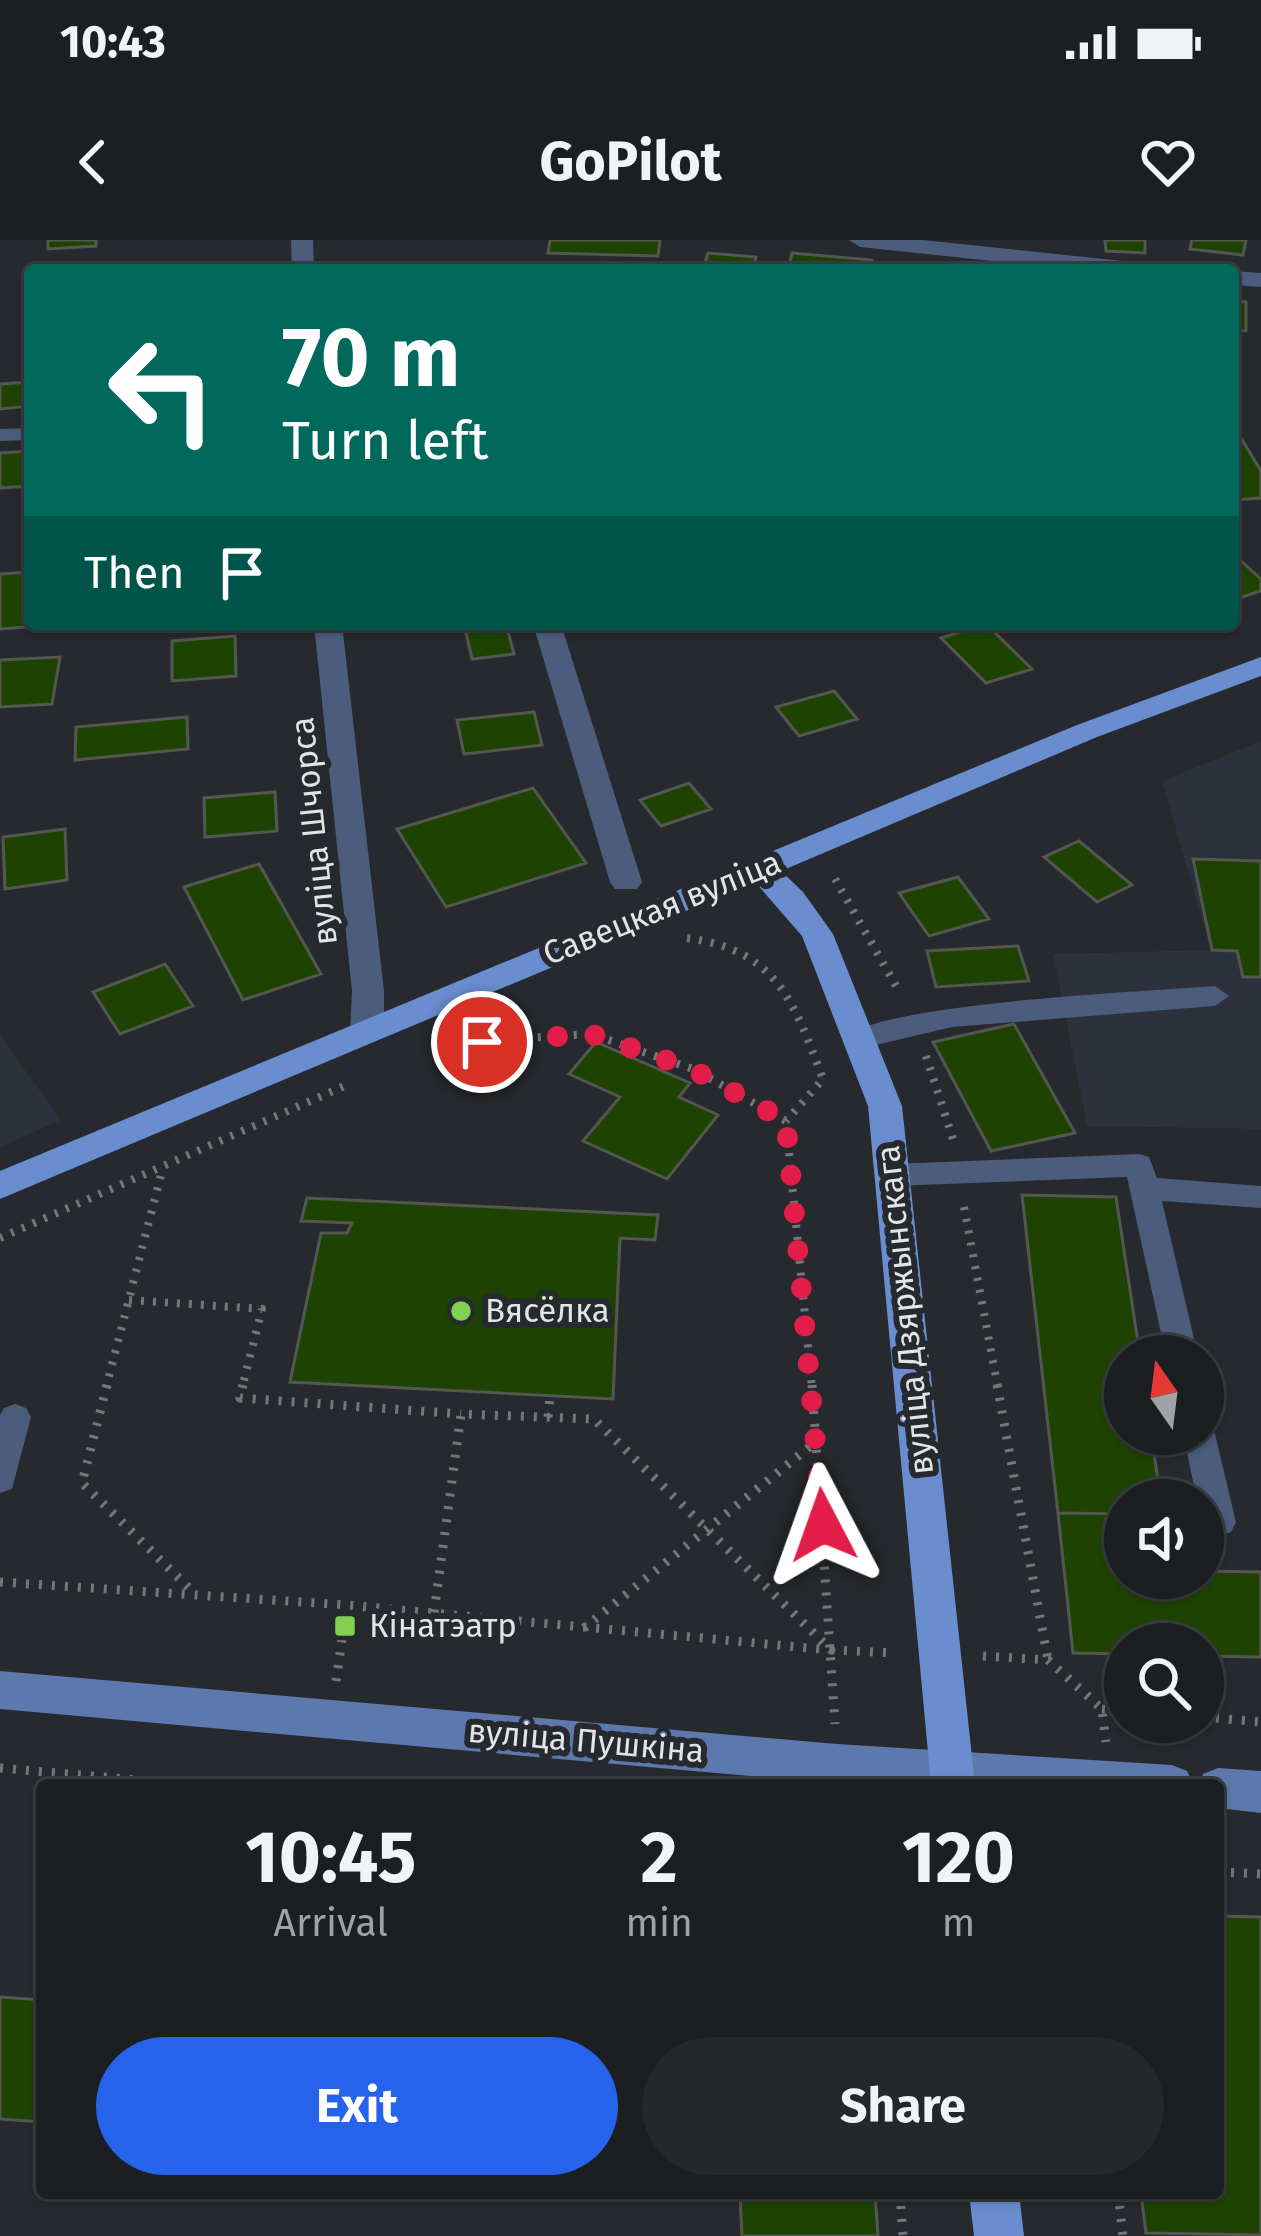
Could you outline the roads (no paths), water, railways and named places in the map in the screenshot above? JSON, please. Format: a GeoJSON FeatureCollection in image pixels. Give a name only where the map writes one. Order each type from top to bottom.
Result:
{"type":"FeatureCollection","features":[{"type":"Feature","properties":{"kind":"main road","name":"Савецкая вуліца"},"geometry":{"type":"LineString","coordinates":[[0,1186],[1087,731],[1261,666]]}},
{"type":"Feature","properties":{"kind":"main road","name":"вуліца Дзяржынскага"},"geometry":{"type":"LineString","coordinates":[[759,868],[792,899],[818,934],[885,1106],[952,1777]]}},
{"type":"Feature","properties":{"kind":"main road","name":"вуліца Пушкіна"},"geometry":{"type":"LineString","coordinates":[[0,1690],[952,1777],[1058,1779]]}},
{"type":"Feature","properties":{"kind":"main road"},"geometry":{"type":"LineString","coordinates":[[1224,1789],[1261,1792]]}},
{"type":"Feature","properties":{"kind":"main road"},"geometry":{"type":"LineString","coordinates":[[995,2199],[999,2236]]}},
{"type":"Feature","properties":{"kind":"street"},"geometry":{"type":"LineString","coordinates":[[860,240],[1086,264]]}},
{"type":"Feature","properties":{"kind":"street","name":"вуліца Шчорса"},"geometry":{"type":"LineString","coordinates":[[329,630],[368,991],[367,1031]]}},
{"type":"Feature","properties":{"kind":"street"},"geometry":{"type":"LineString","coordinates":[[549,630],[626,882]]}},
{"type":"Feature","properties":{"kind":"lane"},"geometry":{"type":"LineString","coordinates":[[859,1040],[952,1018],[1215,996]]}},
{"type":"Feature","properties":{"kind":"lane"},"geometry":{"type":"LineString","coordinates":[[892,1175],[1139,1165],[1177,1335]]}},
{"type":"Feature","properties":{"kind":"lane"},"geometry":{"type":"LineString","coordinates":[[1144,1188],[1261,1197]]}},
{"type":"Feature","properties":{"kind":"lane"},"geometry":{"type":"LineString","coordinates":[[0,1479],[15,1417]]}},
{"type":"Feature","properties":{"kind":"place","name":"Вясёлка"},"geometry":{"type":"Point","coordinates":[461,1311]}},
{"type":"Feature","properties":{"kind":"place","name":"Кінатэатр"},"geometry":{"type":"Point","coordinates":[345,1626]}}]}
